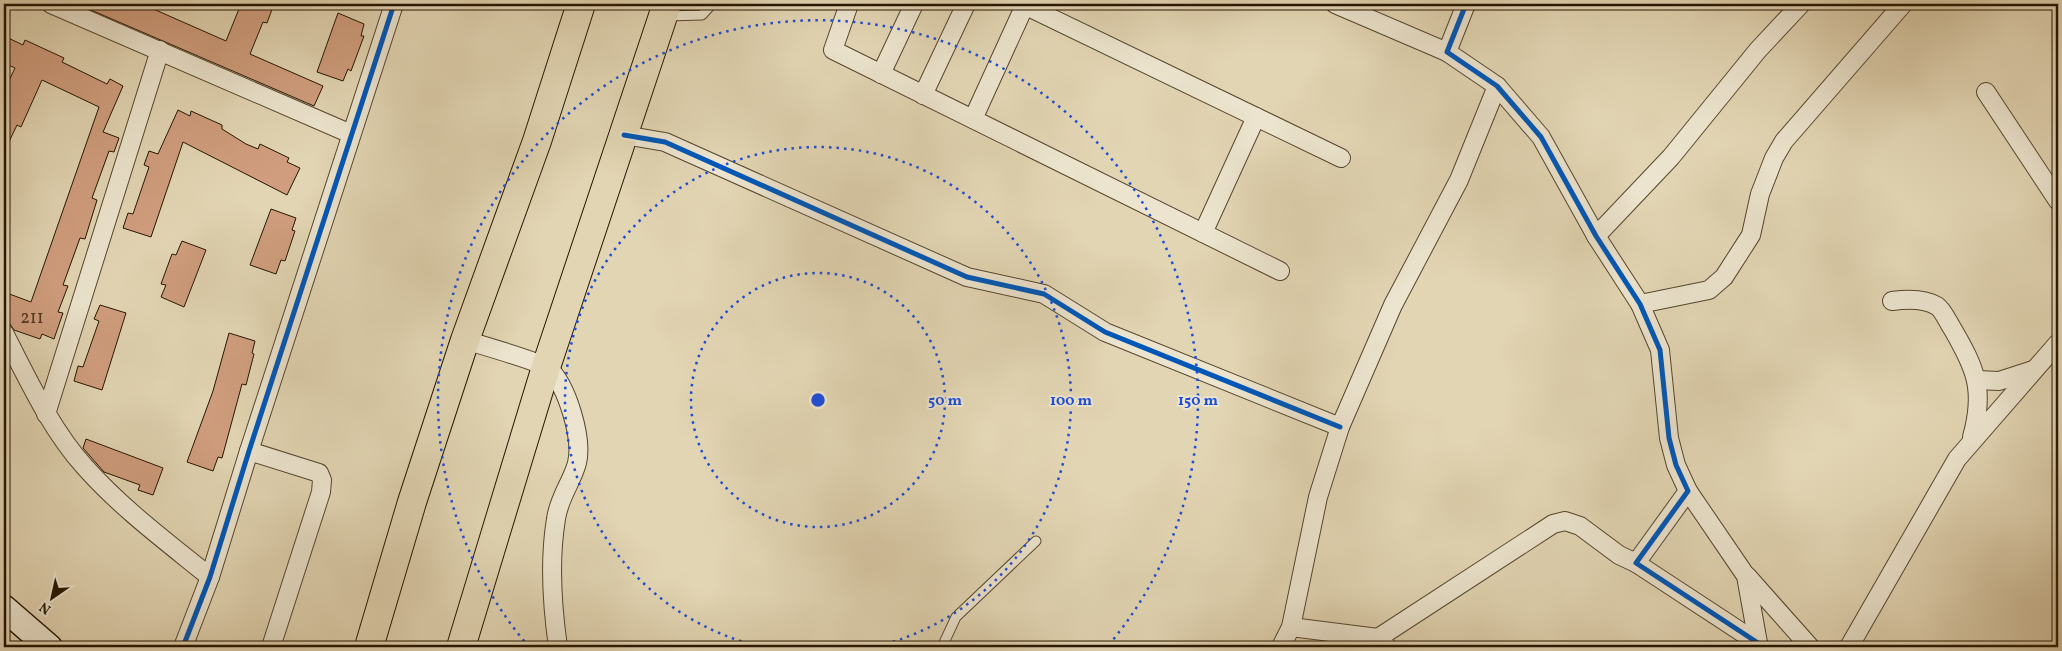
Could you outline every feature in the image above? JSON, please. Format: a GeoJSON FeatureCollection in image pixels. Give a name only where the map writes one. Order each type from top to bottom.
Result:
{"type":"FeatureCollection","features":[{"type":"Feature","properties":{"kind":"main road"},"geometry":{"type":"LineString","coordinates":[[369,647],[412,502],[465,340],[537,141],[581,4]]}},
{"type":"Feature","properties":{"kind":"main road"},"geometry":{"type":"LineString","coordinates":[[461,647],[546,367],[665,10]]}},
{"type":"Feature","properties":{"kind":"main road"},"geometry":{"type":"LineString","coordinates":[[4,608],[48,647]]}},
{"type":"Feature","properties":{"kind":"street"},"geometry":{"type":"LineString","coordinates":[[51,4],[352,134]]}},
{"type":"Feature","properties":{"kind":"street"},"geometry":{"type":"LineString","coordinates":[[183,647],[210,576],[394,4]]}},
{"type":"Feature","properties":{"kind":"street"},"geometry":{"type":"LineString","coordinates":[[849,4],[833,50],[1280,271]]}},
{"type":"Feature","properties":{"kind":"street"},"geometry":{"type":"LineString","coordinates":[[881,74],[914,4]]}},
{"type":"Feature","properties":{"kind":"street"},"geometry":{"type":"LineString","coordinates":[[923,95],[966,4]]}},
{"type":"Feature","properties":{"kind":"street"},"geometry":{"type":"LineString","coordinates":[[973,119],[1023,4],[1341,158]]}},
{"type":"Feature","properties":{"kind":"street"},"geometry":{"type":"LineString","coordinates":[[1335,4],[1447,52],[1497,86],[1541,136],[1596,236],[1640,304],[1660,350],[1669,438],[1676,465],[1688,491],[1746,576],[1800,644]]}},
{"type":"Feature","properties":{"kind":"street"},"geometry":{"type":"LineString","coordinates":[[1447,52],[1466,4]]}},
{"type":"Feature","properties":{"kind":"street"},"geometry":{"type":"LineString","coordinates":[[1596,236],[1671,157],[1758,50],[1802,4]]}},
{"type":"Feature","properties":{"kind":"street"},"geometry":{"type":"LineString","coordinates":[[1640,304],[1709,290],[1724,277],[1750,235],[1760,194],[1774,158],[1784,141],[1903,4]]}},
{"type":"Feature","properties":{"kind":"street"},"geometry":{"type":"LineString","coordinates":[[46,414],[160,50]]}},
{"type":"Feature","properties":{"kind":"street"},"geometry":{"type":"LineString","coordinates":[[1281,647],[1291,627],[1318,497],[1340,427],[1393,305],[1459,180],[1497,86]]}},
{"type":"Feature","properties":{"kind":"street"},"geometry":{"type":"LineString","coordinates":[[1986,92],[2058,201]]}},
{"type":"Feature","properties":{"kind":"street"},"geometry":{"type":"LineString","coordinates":[[1203,233],[1256,117]]}},
{"type":"Feature","properties":{"kind":"street"},"geometry":{"type":"LineString","coordinates":[[624,135],[665,142],[967,277],[1044,294],[1105,332],[1340,427]]}},
{"type":"Feature","properties":{"kind":"street"},"geometry":{"type":"LineString","coordinates":[[1892,301],[1906,299],[1927,301],[1939,307],[1964,349],[1977,380],[1978,414],[1970,442]]}},
{"type":"Feature","properties":{"kind":"street"},"geometry":{"type":"LineString","coordinates":[[4,333],[46,414],[84,466],[132,513],[210,576]]}},
{"type":"Feature","properties":{"kind":"street"},"geometry":{"type":"LineString","coordinates":[[465,340],[546,367],[561,383],[567,399],[580,449],[577,465],[561,496],[556,519],[552,600],[558,647]]}},
{"type":"Feature","properties":{"kind":"street"},"geometry":{"type":"LineString","coordinates":[[1849,647],[1957,459],[2058,343]]}},
{"type":"Feature","properties":{"kind":"street"},"geometry":{"type":"LineString","coordinates":[[1977,380],[1999,381],[2035,369]]}},
{"type":"Feature","properties":{"kind":"street"},"geometry":{"type":"LineString","coordinates":[[249,451],[319,473],[322,480],[321,492],[271,647]]}},
{"type":"Feature","properties":{"kind":"street"},"geometry":{"type":"LineString","coordinates":[[1636,563],[1688,491]]}},
{"type":"Feature","properties":{"kind":"street"},"geometry":{"type":"LineString","coordinates":[[1291,627],[1382,642],[1553,524],[1565,521],[1580,526],[1619,555],[1636,563],[1759,645]]}},
{"type":"Feature","properties":{"kind":"street"},"geometry":{"type":"LineString","coordinates":[[1746,576],[1759,645]]}},
{"type":"Feature","properties":{"kind":"lane"},"geometry":{"type":"LineString","coordinates":[[665,10],[702,15],[712,4]]}},
{"type":"Feature","properties":{"kind":"lane"},"geometry":{"type":"LineString","coordinates":[[942,647],[956,617],[1036,541]]}},
{"type":"Feature","properties":{"kind":"building"},"geometry":{"type":"Polygon","coordinates":[[[77,4],[142,4],[226,41],[241,4],[274,4],[267,23],[263,22],[250,54],[323,86],[314,106],[77,4]]]}},
{"type":"Feature","properties":{"kind":"building"},"geometry":{"type":"Polygon","coordinates":[[[338,13],[364,24],[361,36],[364,36],[351,71],[348,69],[343,81],[317,72],[338,13]]]}},
{"type":"Feature","properties":{"kind":"building"},"geometry":{"type":"Polygon","coordinates":[[[4,36],[23,45],[25,40],[64,58],[62,62],[107,84],[110,79],[123,86],[103,132],[119,138],[114,152],[109,151],[92,198],[97,200],[85,239],[80,238],[63,285],[68,286],[58,312],[63,313],[54,339],[42,334],[40,339],[14,330],[10,324],[4,322],[4,292],[31,302],[99,107],[42,80],[21,127],[17,125],[4,152],[4,91],[15,68],[4,63],[4,36]]]}},
{"type":"Feature","properties":{"kind":"building"},"geometry":{"type":"Polygon","coordinates":[[[178,110],[190,116],[191,111],[222,125],[222,129],[246,144],[258,149],[260,144],[289,158],[287,162],[300,168],[287,195],[183,142],[151,237],[123,228],[128,213],[133,214],[149,167],[144,165],[149,151],[158,154],[178,110]]]}},
{"type":"Feature","properties":{"kind":"building"},"geometry":{"type":"Polygon","coordinates":[[[271,209],[296,218],[292,230],[295,231],[285,261],[281,260],[276,274],[250,265],[271,209]]]}},
{"type":"Feature","properties":{"kind":"building"},"geometry":{"type":"Polygon","coordinates":[[[182,241],[206,250],[184,307],[161,297],[166,285],[161,284],[172,254],[176,255],[182,241]]]}},
{"type":"Feature","properties":{"kind":"building"},"geometry":{"type":"Polygon","coordinates":[[[100,305],[126,313],[102,390],[74,381],[78,366],[83,367],[99,321],[94,319],[100,305]]]}},
{"type":"Feature","properties":{"kind":"building"},"geometry":{"type":"Polygon","coordinates":[[[229,333],[255,341],[252,353],[254,354],[246,385],[242,384],[222,458],[218,457],[213,471],[187,462],[213,391],[229,333]]]}},
{"type":"Feature","properties":{"kind":"building"},"geometry":{"type":"Polygon","coordinates":[[[86,439],[163,468],[153,495],[138,490],[140,485],[104,472],[83,448],[86,439]]]}},
{"type":"Feature","properties":{"kind":"cycle path"},"geometry":{"type":"LineString","coordinates":[[183,647],[210,577],[394,4]]}},
{"type":"Feature","properties":{"kind":"cycle path"},"geometry":{"type":"LineString","coordinates":[[1466,4],[1447,52],[1497,86],[1541,137],[1596,236],[1640,304],[1660,350],[1669,438],[1676,465],[1688,491],[1636,563],[1758,643],[1759,647]]}},
{"type":"Feature","properties":{"kind":"cycle path"},"geometry":{"type":"LineString","coordinates":[[624,135],[665,142],[967,277],[1044,294],[1105,332],[1340,427]]}}]}
